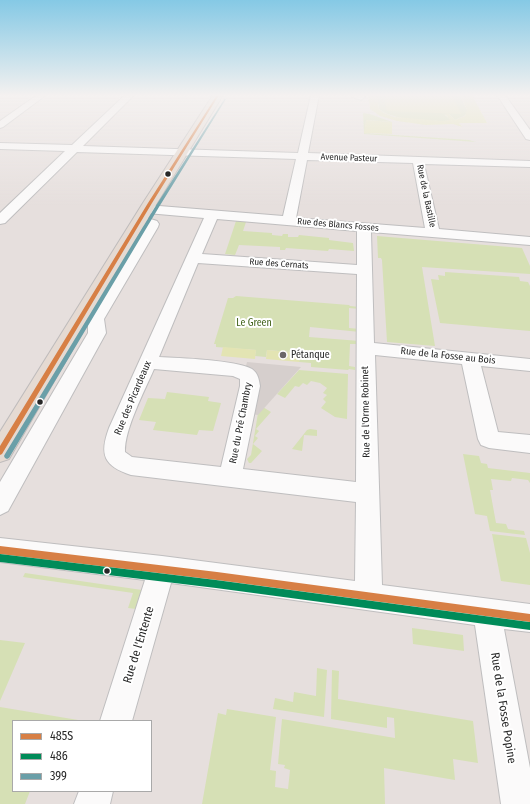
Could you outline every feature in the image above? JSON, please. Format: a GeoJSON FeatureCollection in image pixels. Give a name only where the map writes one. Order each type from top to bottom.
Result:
{"type":"FeatureCollection","features":[{"type":"Feature","properties":{"kind":"main road"},"geometry":{"type":"LineString","coordinates":[[0,452],[7,436],[195,133]]}},
{"type":"Feature","properties":{"kind":"street"},"geometry":{"type":"LineString","coordinates":[[0,220],[91,133]]}},
{"type":"Feature","properties":{"kind":"street"},"geometry":{"type":"LineString","coordinates":[[290,221],[307,133]]}},
{"type":"Feature","properties":{"kind":"street","name":"Avenue Pasteur"},"geometry":{"type":"LineString","coordinates":[[0,146],[530,164]]}},
{"type":"Feature","properties":{"kind":"street","name":"Rue de la Bastille"},"geometry":{"type":"LineString","coordinates":[[418,160],[433,233]]}},
{"type":"Feature","properties":{"kind":"street","name":"Rue des Blancs Fosses"},"geometry":{"type":"LineString","coordinates":[[144,215],[212,214],[530,241]]}},
{"type":"Feature","properties":{"kind":"street","name":"Rue des Picardeaux"},"geometry":{"type":"LineString","coordinates":[[212,214],[113,444],[114,455],[121,463],[131,466],[367,493]]}},
{"type":"Feature","properties":{"kind":"street"},"geometry":{"type":"LineString","coordinates":[[0,504],[98,333],[96,319],[151,227],[152,224],[144,215]]}},
{"type":"Feature","properties":{"kind":"street","name":"Rue de l'Orme Robinet"},"geometry":{"type":"LineString","coordinates":[[364,228],[369,596]]}},
{"type":"Feature","properties":{"kind":"street","name":"Rue des Cernats"},"geometry":{"type":"LineString","coordinates":[[192,258],[365,270]]}},
{"type":"Feature","properties":{"kind":"street","name":"Rue de la Fosse au Bois"},"geometry":{"type":"LineString","coordinates":[[365,348],[457,356],[470,360],[530,365]]}},
{"type":"Feature","properties":{"kind":"street"},"geometry":{"type":"LineString","coordinates":[[470,360],[489,439],[530,444]]}},
{"type":"Feature","properties":{"kind":"street","name":"Rue du Pré Chambry"},"geometry":{"type":"LineString","coordinates":[[148,362],[235,370],[248,375],[250,379],[250,386],[230,477]]}},
{"type":"Feature","properties":{"kind":"street"},"geometry":{"type":"LineString","coordinates":[[0,550],[162,569],[530,618]]}},
{"type":"Feature","properties":{"kind":"street","name":"Rue de l'Entente"},"geometry":{"type":"LineString","coordinates":[[116,720],[162,569]]}},
{"type":"Feature","properties":{"kind":"street","name":"Rue de la Fosse Popine"},"geometry":{"type":"LineString","coordinates":[[487,612],[519,804]]}},
{"type":"Feature","properties":{"kind":"street"},"geometry":{"type":"LineString","coordinates":[[92,804],[96,792]]}},
{"type":"Feature","properties":{"kind":"green space"},"geometry":{"type":"Polygon","coordinates":[[[364,133],[392,133],[392,134],[364,133]]]}},
{"type":"Feature","properties":{"kind":"green space"},"geometry":{"type":"Polygon","coordinates":[[[365,133],[469,140],[476,142],[364,134],[365,133]]]}},
{"type":"Feature","properties":{"kind":"green space"},"geometry":{"type":"Polygon","coordinates":[[[236,221],[246,222],[243,231],[272,233],[272,235],[282,236],[283,234],[288,234],[288,237],[298,237],[299,235],[329,238],[329,240],[353,243],[354,251],[286,248],[285,250],[280,250],[280,247],[239,245],[235,255],[225,254],[236,221]]]}},
{"type":"Feature","properties":{"kind":"green space"},"geometry":{"type":"Polygon","coordinates":[[[377,236],[522,248],[530,266],[530,274],[422,267],[435,346],[387,342],[382,260],[381,258],[378,258],[377,236]]]}},
{"type":"Feature","properties":{"kind":"green space"},"geometry":{"type":"Polygon","coordinates":[[[445,272],[519,277],[520,281],[528,282],[530,286],[530,331],[440,323],[431,279],[439,280],[438,275],[445,276],[445,272]]]}},
{"type":"Feature","properties":{"kind":"green space","name":"Le Green"},"geometry":{"type":"Polygon","coordinates":[[[236,296],[360,307],[360,309],[349,308],[349,328],[360,329],[360,332],[310,327],[309,337],[360,341],[360,344],[350,344],[349,366],[355,367],[355,370],[311,367],[311,363],[299,362],[301,353],[267,350],[266,357],[255,356],[256,350],[216,347],[216,344],[214,344],[228,298],[233,298],[236,296]]]}},
{"type":"Feature","properties":{"kind":"green space"},"geometry":{"type":"Polygon","coordinates":[[[223,347],[256,350],[255,359],[221,356],[223,347]]]}},
{"type":"Feature","properties":{"kind":"green space","name":"Pétanque"},"geometry":{"type":"Polygon","coordinates":[[[267,350],[301,353],[299,362],[266,359],[267,350]]]}},
{"type":"Feature","properties":{"kind":"green space"},"geometry":{"type":"Polygon","coordinates":[[[299,370],[348,374],[347,419],[335,417],[321,408],[326,402],[323,399],[327,395],[323,393],[327,388],[320,383],[311,381],[307,385],[303,383],[299,387],[295,386],[285,398],[277,394],[299,370]]]}},
{"type":"Feature","properties":{"kind":"green space"},"geometry":{"type":"Polygon","coordinates":[[[167,392],[209,397],[208,401],[221,403],[213,431],[199,430],[197,435],[153,430],[156,422],[139,420],[148,398],[165,399],[167,392]]]}},
{"type":"Feature","properties":{"kind":"green space"},"geometry":{"type":"Polygon","coordinates":[[[263,407],[271,412],[256,429],[259,431],[255,436],[258,438],[253,444],[262,451],[251,463],[249,463],[247,459],[251,455],[258,413],[263,407]]]}},
{"type":"Feature","properties":{"kind":"green space"},"geometry":{"type":"Polygon","coordinates":[[[307,430],[317,430],[317,436],[304,435],[302,451],[292,449],[307,430]]]}},
{"type":"Feature","properties":{"kind":"green space"},"geometry":{"type":"Polygon","coordinates":[[[463,454],[479,456],[481,463],[487,464],[488,468],[530,473],[530,483],[528,480],[512,478],[511,481],[491,479],[493,490],[490,490],[496,523],[506,524],[508,529],[524,531],[525,535],[490,531],[487,516],[475,514],[463,454]]]}},
{"type":"Feature","properties":{"kind":"green space"},"geometry":{"type":"Polygon","coordinates":[[[492,534],[526,538],[530,553],[530,585],[501,581],[492,534]]]}},
{"type":"Feature","properties":{"kind":"green space"},"geometry":{"type":"Polygon","coordinates":[[[25,573],[142,590],[136,609],[128,608],[133,593],[23,577],[25,573]]]}},
{"type":"Feature","properties":{"kind":"green space"},"geometry":{"type":"Polygon","coordinates":[[[412,628],[463,635],[464,651],[413,644],[412,628]]]}},
{"type":"Feature","properties":{"kind":"green space"},"geometry":{"type":"Polygon","coordinates":[[[0,640],[25,643],[0,701],[0,640]]]}},
{"type":"Feature","properties":{"kind":"green space"},"geometry":{"type":"Polygon","coordinates":[[[317,668],[327,670],[324,717],[273,709],[275,698],[293,702],[294,692],[316,696],[317,668]]]}},
{"type":"Feature","properties":{"kind":"green space"},"geometry":{"type":"Polygon","coordinates":[[[332,670],[339,671],[338,699],[473,721],[478,763],[453,759],[455,780],[384,768],[385,804],[202,804],[218,713],[226,715],[227,709],[276,717],[270,770],[276,771],[275,787],[288,789],[290,770],[284,768],[285,765],[278,764],[282,719],[395,738],[394,718],[387,717],[387,728],[331,719],[332,670]]]}},
{"type":"Feature","properties":{"kind":"green space"},"geometry":{"type":"Polygon","coordinates":[[[0,707],[78,720],[12,720],[12,792],[30,792],[25,804],[0,804],[0,707]]]}},
{"type":"Feature","properties":{"kind":"shaded area"},"geometry":{"type":"Polygon","coordinates":[[[247,362],[301,367],[258,415],[235,412],[247,362]]]}},
{"type":"Feature","properties":{"kind":"transit line","name":"485S"},"geometry":{"type":"LineString","coordinates":[[0,452],[150,203],[194,133]]}},
{"type":"Feature","properties":{"kind":"transit line","name":"399"},"geometry":{"type":"LineString","coordinates":[[7,456],[157,207],[204,133]]}},
{"type":"Feature","properties":{"kind":"transit line","name":"485S"},"geometry":{"type":"LineString","coordinates":[[0,550],[217,576],[530,618]]}},
{"type":"Feature","properties":{"kind":"transit line","name":"486"},"geometry":{"type":"LineString","coordinates":[[0,558],[216,584],[529,626]]}},
{"type":"Feature","properties":{"kind":"place","name":"Pétanque"},"geometry":{"type":"Point","coordinates":[283,355]}}]}
